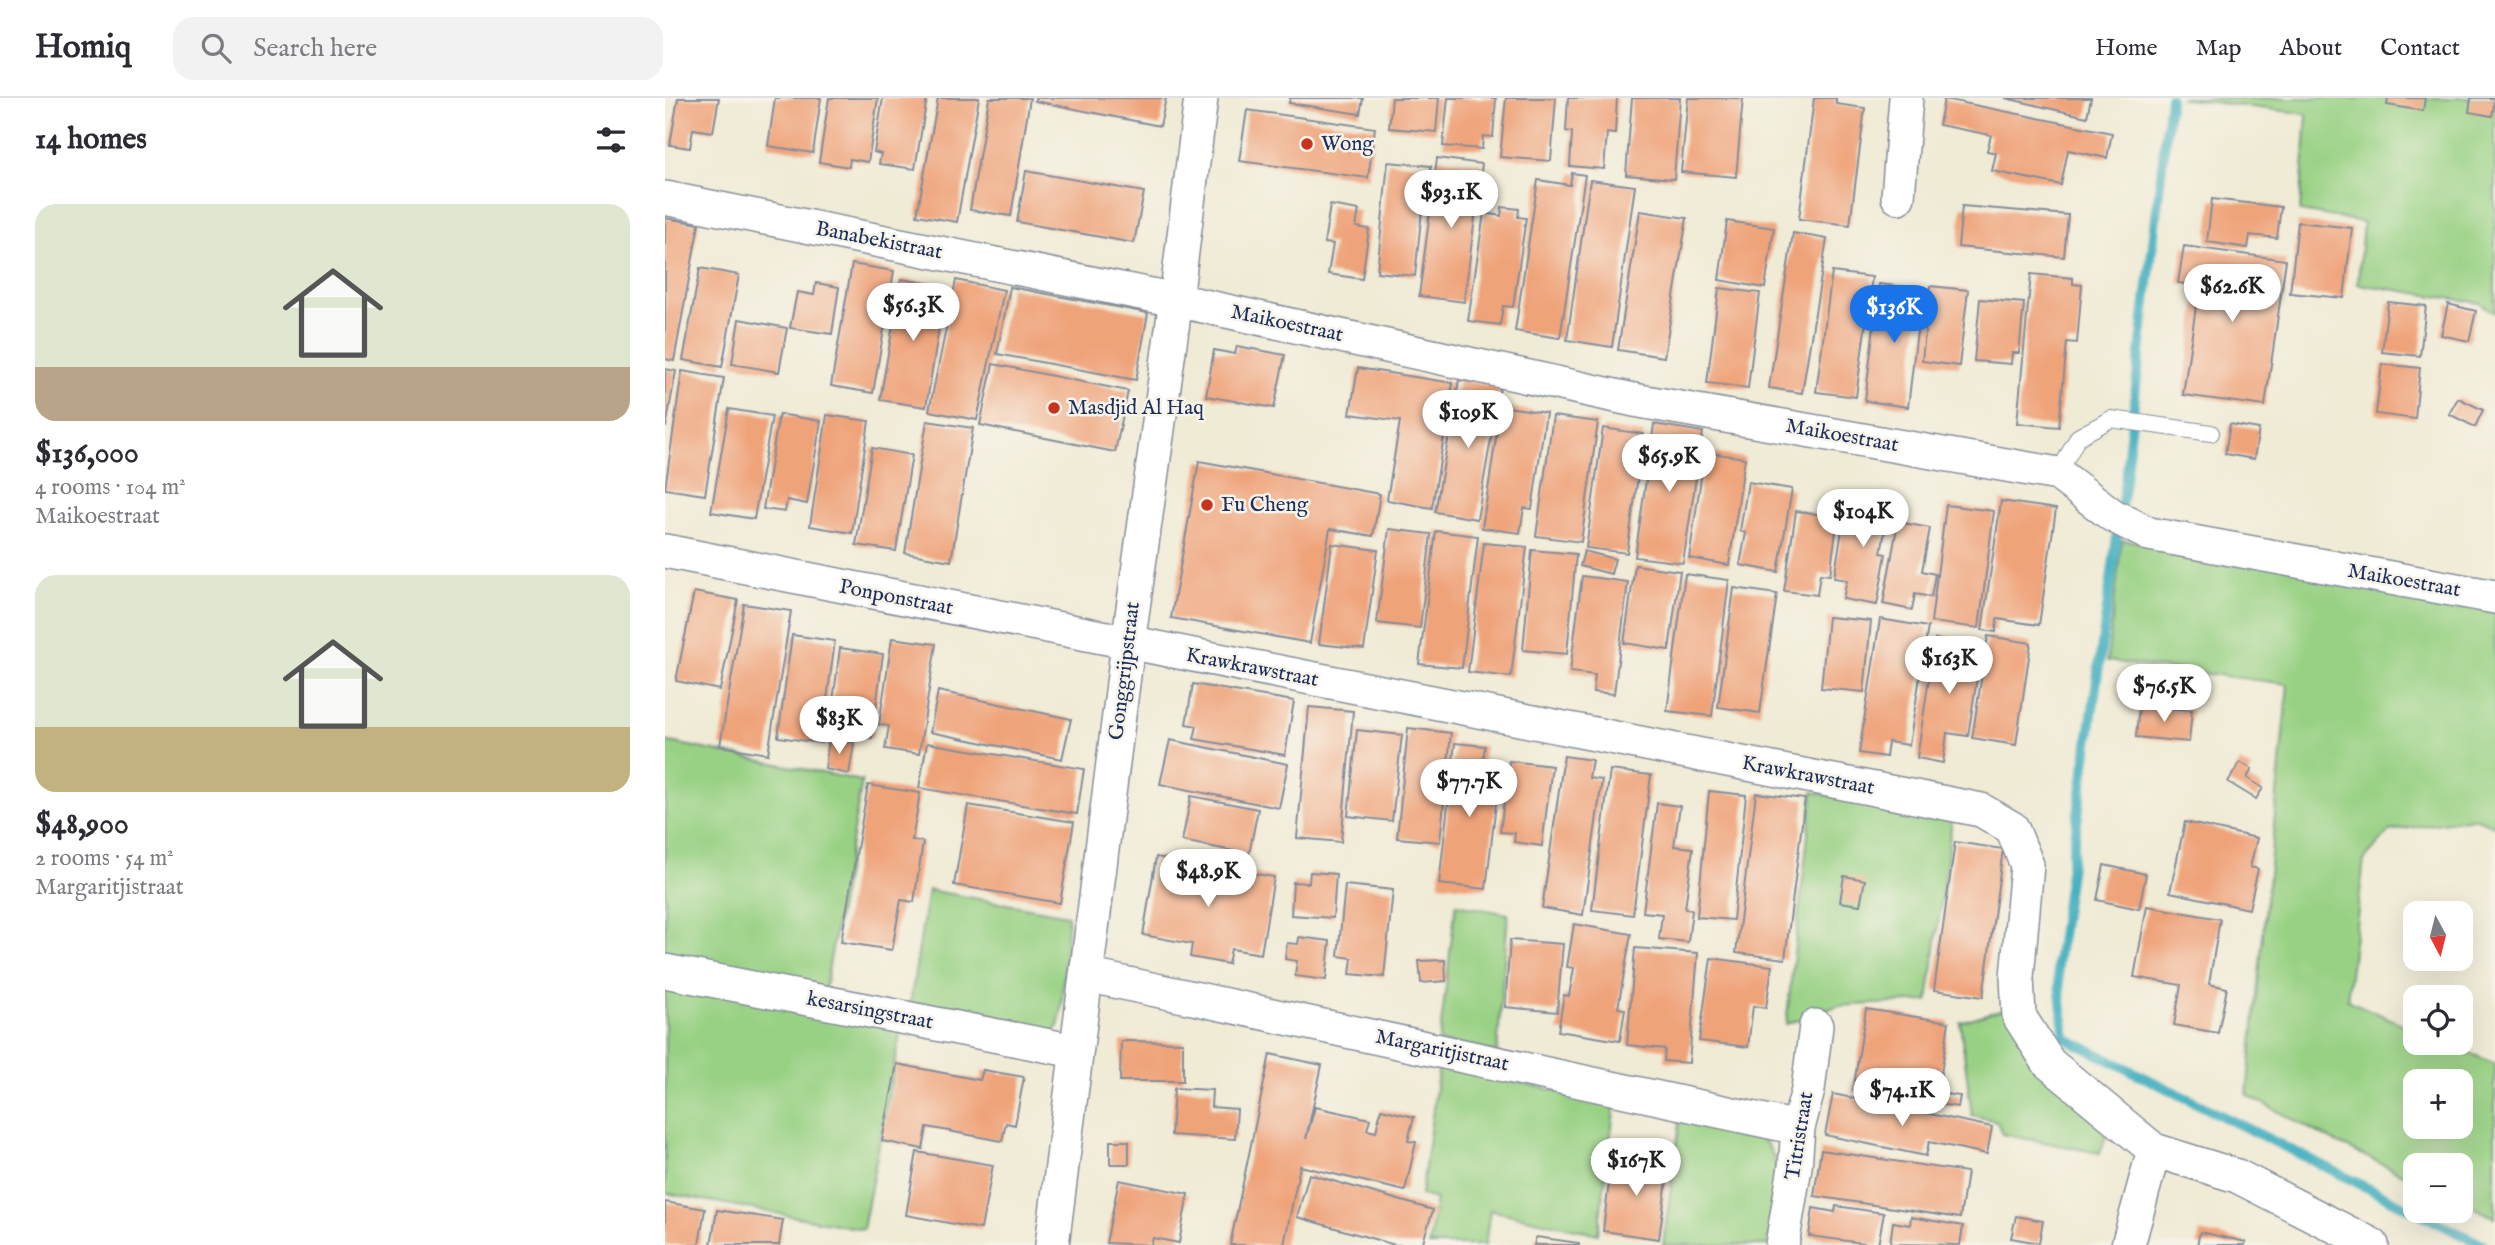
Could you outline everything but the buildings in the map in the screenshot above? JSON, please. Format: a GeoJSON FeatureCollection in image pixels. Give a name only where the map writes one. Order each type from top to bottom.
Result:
{"type":"FeatureCollection","features":[{"type":"Feature","properties":{"kind":"street","name":"Gonggrijpstraat"},"geometry":{"type":"LineString","coordinates":[[1052,1245],[1075,1051],[1201,98]]}},
{"type":"Feature","properties":{"kind":"street"},"geometry":{"type":"LineString","coordinates":[[1898,197],[1906,98]]}},
{"type":"Feature","properties":{"kind":"street","name":"Banabekistraat"},"geometry":{"type":"LineString","coordinates":[[665,198],[1176,300]]}},
{"type":"Feature","properties":{"kind":"street","name":"Maikoestraat"},"geometry":{"type":"LineString","coordinates":[[1176,300],[1634,400],[2058,474],[2122,520],[2149,534],[2495,597]]}},
{"type":"Feature","properties":{"kind":"street","name":"Ponponstraat"},"geometry":{"type":"LineString","coordinates":[[665,551],[1128,644]]}},
{"type":"Feature","properties":{"kind":"street","name":"Krawkrawstraat"},"geometry":{"type":"LineString","coordinates":[[1128,644],[1981,810],[2012,828],[2027,865],[2017,977],[2019,1016],[2049,1063],[2154,1150]]}},
{"type":"Feature","properties":{"kind":"street","name":"kesarsingstraat"},"geometry":{"type":"LineString","coordinates":[[665,971],[1075,1051]]}},
{"type":"Feature","properties":{"kind":"street","name":"Margaritjistraat"},"geometry":{"type":"LineString","coordinates":[[1086,975],[1798,1128]]}},
{"type":"Feature","properties":{"kind":"street","name":"Titristraat"},"geometry":{"type":"LineString","coordinates":[[1782,1245],[1795,1167],[1798,1128],[1808,1090],[1817,1026]]}},
{"type":"Feature","properties":{"kind":"street"},"geometry":{"type":"LineString","coordinates":[[2128,1245],[2154,1150],[2237,1176],[2372,1245]]}},
{"type":"Feature","properties":{"kind":"lane"},"geometry":{"type":"LineString","coordinates":[[2058,474],[2078,437],[2111,419],[2211,433]]}},
{"type":"Feature","properties":{"kind":"green space"},"geometry":{"type":"Polygon","coordinates":[[[2179,98],[2495,98],[2495,313],[2480,303],[2358,284],[2363,222],[2300,211],[2307,114],[2179,98]]]}},
{"type":"Feature","properties":{"kind":"green space"},"geometry":{"type":"Polygon","coordinates":[[[2122,540],[2300,563],[2495,604],[2495,826],[2474,818],[2390,831],[2364,860],[2347,1000],[2403,1025],[2403,1055],[2473,1055],[2495,1064],[2495,1218],[2473,1207],[2473,1153],[2403,1153],[2403,1174],[2247,1095],[2288,684],[2107,661],[2122,540]]]}},
{"type":"Feature","properties":{"kind":"green space"},"geometry":{"type":"Polygon","coordinates":[[[665,741],[862,781],[824,994],[665,964],[665,741]]]}},
{"type":"Feature","properties":{"kind":"green space"},"geometry":{"type":"Polygon","coordinates":[[[1813,792],[1952,820],[1928,1001],[1837,1006],[1786,1024],[1813,792]]]}},
{"type":"Feature","properties":{"kind":"green space"},"geometry":{"type":"Polygon","coordinates":[[[928,890],[1068,915],[1061,1014],[1058,1026],[1052,1034],[909,1012],[928,890]]]}},
{"type":"Feature","properties":{"kind":"green space"},"geometry":{"type":"Polygon","coordinates":[[[1456,904],[1508,914],[1497,1053],[1439,1042],[1456,904]]]}},
{"type":"Feature","properties":{"kind":"green space"},"geometry":{"type":"Polygon","coordinates":[[[665,981],[902,1024],[863,1229],[665,1193],[665,981]]]}},
{"type":"Feature","properties":{"kind":"green space"},"geometry":{"type":"Polygon","coordinates":[[[2007,1008],[2109,1130],[2100,1153],[2002,1134],[1997,1121],[1972,1115],[1960,1022],[2007,1008]]]}},
{"type":"Feature","properties":{"kind":"green space"},"geometry":{"type":"Polygon","coordinates":[[[1439,1066],[1615,1103],[1598,1234],[1490,1210],[1485,1245],[1429,1245],[1436,1199],[1421,1195],[1439,1066]]]}},
{"type":"Feature","properties":{"kind":"green space"},"geometry":{"type":"Polygon","coordinates":[[[1681,1114],[1749,1130],[1766,1144],[1777,1170],[1776,1201],[1768,1245],[1663,1245],[1681,1114]]]}},
{"type":"Feature","properties":{"kind":"waterway"},"geometry":{"type":"LineString","coordinates":[[2170,98],[2125,480],[2057,964],[2065,1038],[2483,1245]]}},
{"type":"Feature","properties":{"kind":"place","name":"Wong"},"geometry":{"type":"Point","coordinates":[1307,144]}},
{"type":"Feature","properties":{"kind":"place","name":"Masdjid Al Haq"},"geometry":{"type":"Point","coordinates":[1054,408]}},
{"type":"Feature","properties":{"kind":"place","name":"Fu Cheng"},"geometry":{"type":"Point","coordinates":[1207,505]}}]}
